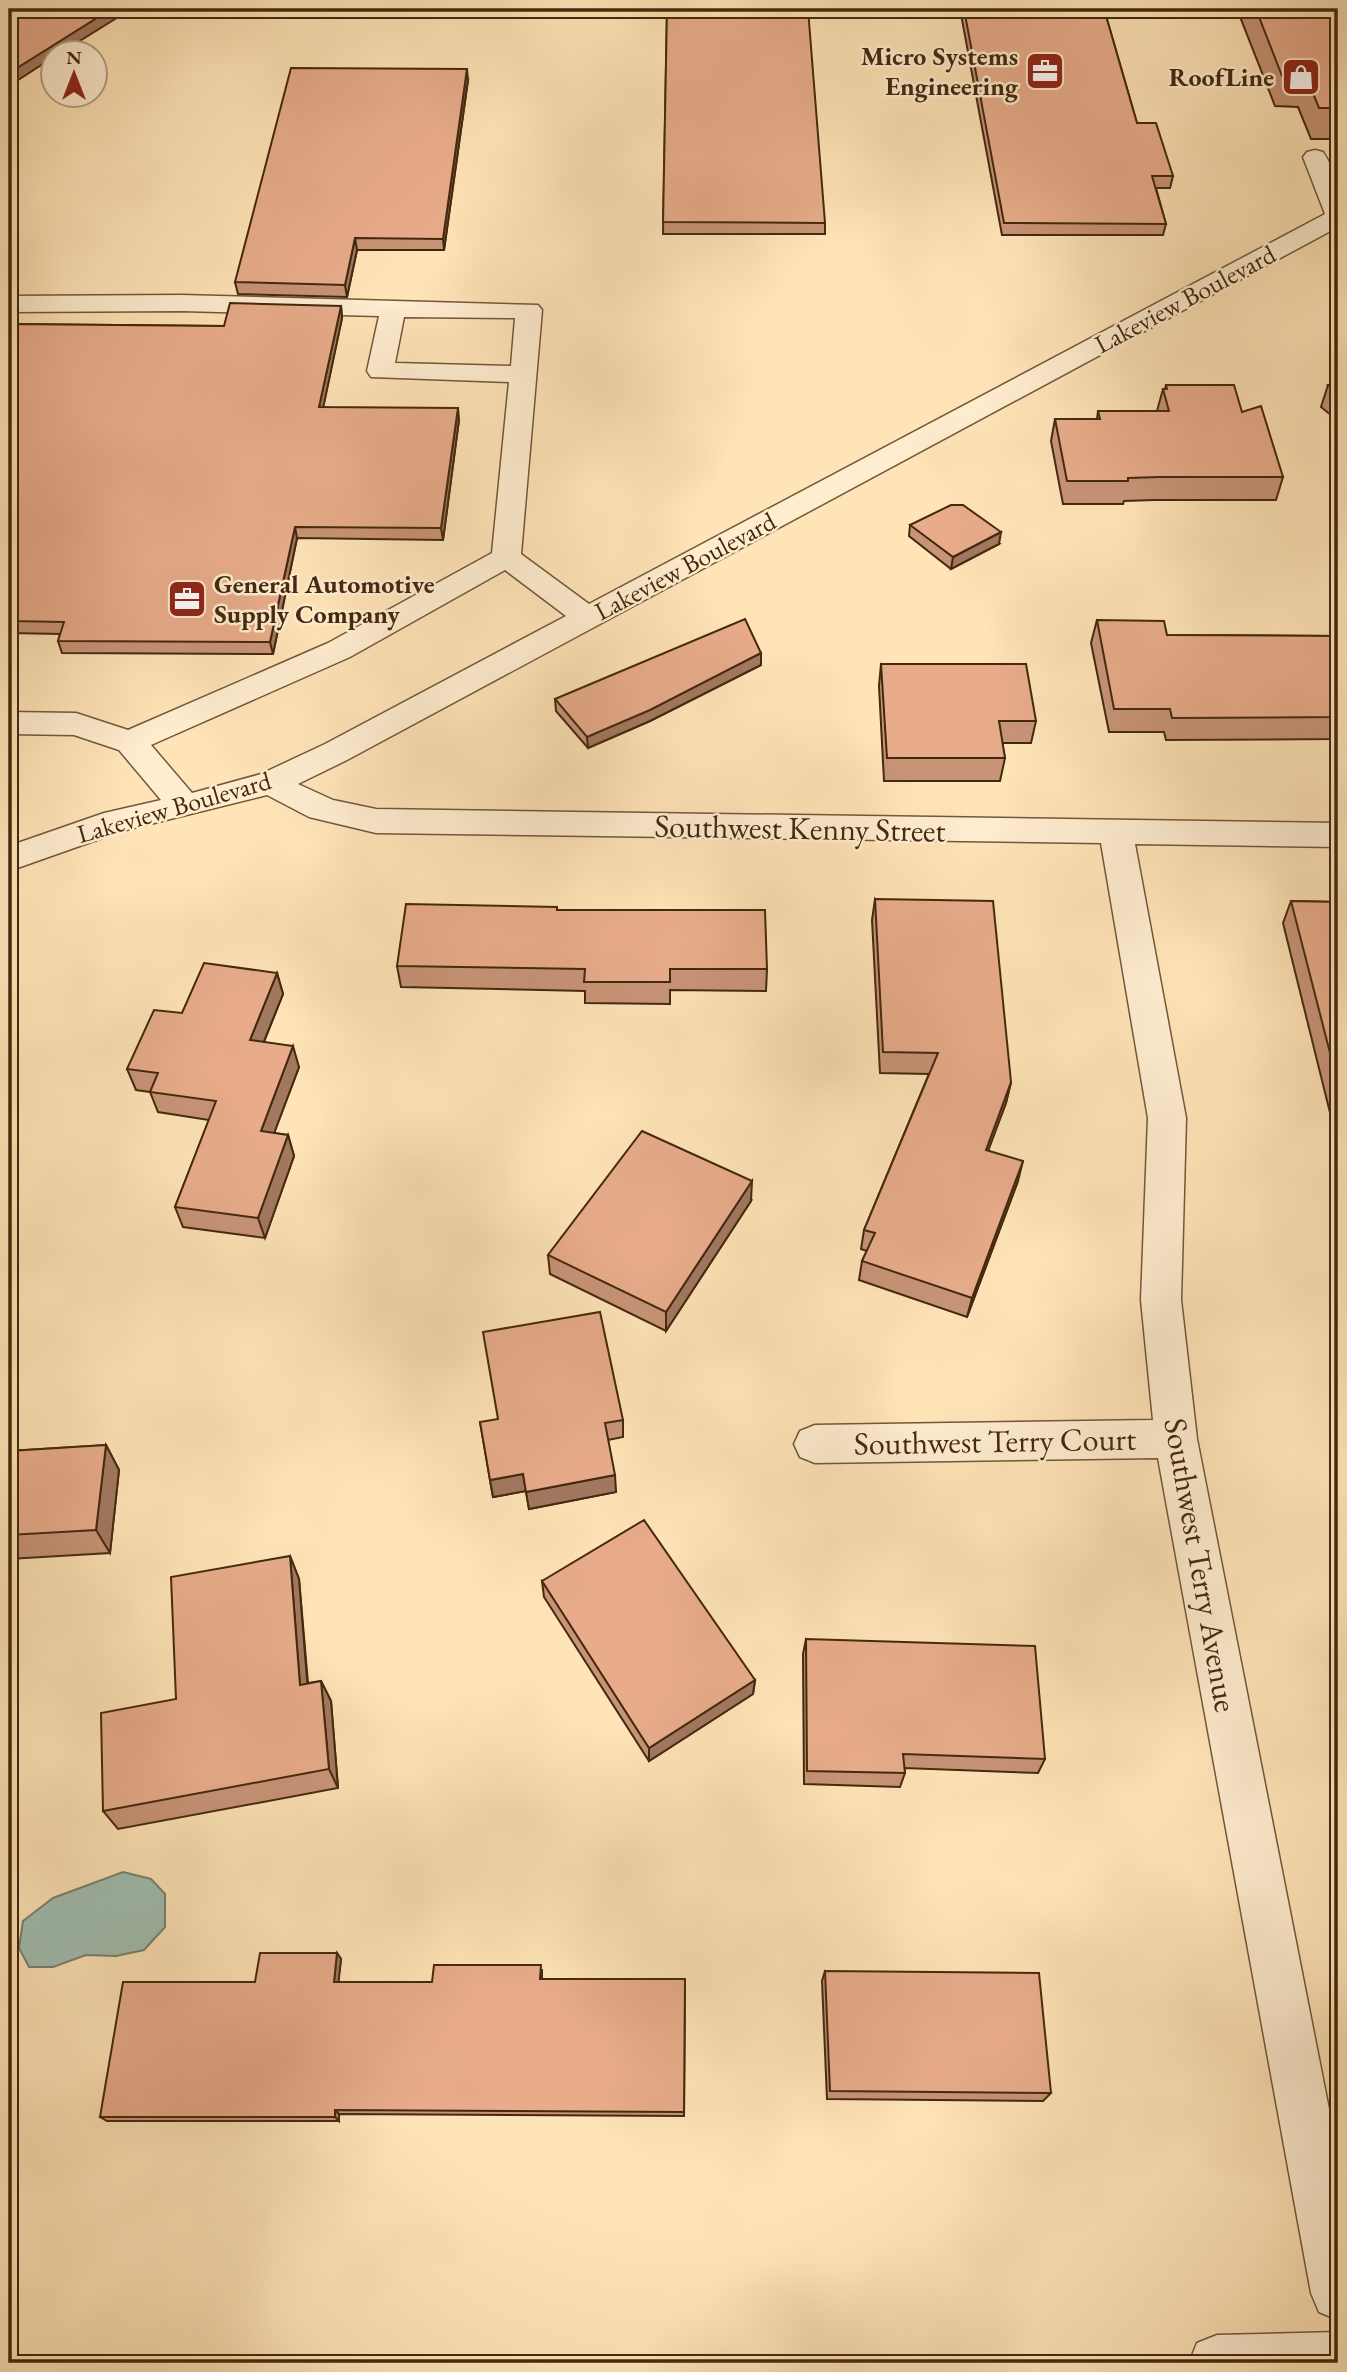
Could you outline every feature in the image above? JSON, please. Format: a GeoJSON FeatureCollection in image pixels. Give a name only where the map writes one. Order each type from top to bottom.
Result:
{"type":"FeatureCollection","features":[{"type":"Feature","properties":{"kind":"street"},"geometry":{"type":"LineString","coordinates":[[1315,157],[1338,218]]}},
{"type":"Feature","properties":{"kind":"street","name":"Lakeview Boulevard"},"geometry":{"type":"LineString","coordinates":[[9,859],[116,821],[271,783],[336,752],[1338,218]]}},
{"type":"Feature","properties":{"kind":"street"},"geometry":{"type":"LineString","coordinates":[[9,304],[182,303],[529,310],[506,557]]}},
{"type":"Feature","properties":{"kind":"street"},"geometry":{"type":"LineString","coordinates":[[393,309],[380,371],[523,374]]}},
{"type":"Feature","properties":{"kind":"street"},"geometry":{"type":"LineString","coordinates":[[506,557],[588,618]]}},
{"type":"Feature","properties":{"kind":"street"},"geometry":{"type":"LineString","coordinates":[[130,742],[339,650],[506,557]]}},
{"type":"Feature","properties":{"kind":"street"},"geometry":{"type":"LineString","coordinates":[[9,723],[76,724],[130,742],[185,806]]}},
{"type":"Feature","properties":{"kind":"street","name":"Southwest Kenny Street"},"geometry":{"type":"LineString","coordinates":[[271,783],[309,806],[341,816],[376,821],[1338,835]]}},
{"type":"Feature","properties":{"kind":"street","name":"Southwest Terry Avenue"},"geometry":{"type":"LineString","coordinates":[[1116,832],[1167,1118],[1161,1300],[1176,1440],[1338,2293]]}},
{"type":"Feature","properties":{"kind":"street","name":"Southwest Terry Court"},"geometry":{"type":"LineString","coordinates":[[815,1444],[1176,1440]]}},
{"type":"Feature","properties":{"kind":"street"},"geometry":{"type":"LineString","coordinates":[[1217,2363],[1338,2360]]}},
{"type":"Feature","properties":{"kind":"shaded area"},"geometry":{"type":"Polygon","coordinates":[[[123,1872],[151,1879],[165,1894],[165,1927],[144,1950],[116,1956],[86,1955],[53,1967],[29,1967],[19,1948],[23,1921],[53,1898],[123,1872]]]}},
{"type":"Feature","properties":{"kind":"building"},"geometry":{"type":"Polygon","coordinates":[[[9,9],[111,9],[65,38],[38,38],[38,55],[9,73],[9,9]]]}},
{"type":"Feature","properties":{"kind":"building","name":"Micro Systems Engineering"},"geometry":{"type":"Polygon","coordinates":[[[667,9],[808,9],[825,223],[663,222],[667,9]]]}},
{"type":"Feature","properties":{"kind":"building","name":"Micro Systems Engineering"},"geometry":{"type":"Polygon","coordinates":[[[964,9],[1104,9],[1137,123],[1156,123],[1173,176],[1152,176],[1166,224],[1004,223],[964,9]]]}},
{"type":"Feature","properties":{"kind":"building"},"geometry":{"type":"Polygon","coordinates":[[[1256,9],[1338,9],[1338,108],[1319,108],[1306,76],[1282,76],[1256,9]]]}},
{"type":"Feature","properties":{"kind":"building"},"geometry":{"type":"Polygon","coordinates":[[[291,68],[467,69],[443,239],[355,238],[345,285],[235,282],[291,68]]]}},
{"type":"Feature","properties":{"kind":"building"},"geometry":{"type":"Polygon","coordinates":[[[230,303],[341,306],[319,407],[458,408],[441,528],[295,527],[270,642],[58,641],[64,622],[9,621],[9,324],[224,326],[230,303]]]}},
{"type":"Feature","properties":{"kind":"building"},"geometry":{"type":"Polygon","coordinates":[[[1338,382],[1338,392],[1328,385],[1338,382]]]}},
{"type":"Feature","properties":{"kind":"building"},"geometry":{"type":"Polygon","coordinates":[[[1166,385],[1234,385],[1242,412],[1261,406],[1283,477],[1160,477],[1128,478],[1128,481],[1067,481],[1055,419],[1100,419],[1098,411],[1169,411],[1163,389],[1167,389],[1166,385]]]}},
{"type":"Feature","properties":{"kind":"building"},"geometry":{"type":"Polygon","coordinates":[[[951,505],[963,505],[1001,532],[953,557],[910,525],[951,505]]]}},
{"type":"Feature","properties":{"kind":"building"},"geometry":{"type":"Polygon","coordinates":[[[745,619],[761,653],[650,710],[587,737],[555,699],[745,619]]]}},
{"type":"Feature","properties":{"kind":"building"},"geometry":{"type":"Polygon","coordinates":[[[1097,620],[1164,621],[1167,635],[1338,636],[1338,717],[1172,718],[1170,709],[1114,709],[1097,620]]]}},
{"type":"Feature","properties":{"kind":"building"},"geometry":{"type":"Polygon","coordinates":[[[881,664],[1026,664],[1036,721],[999,721],[1005,758],[887,758],[881,664]]]}},
{"type":"Feature","properties":{"kind":"building"},"geometry":{"type":"Polygon","coordinates":[[[875,899],[993,901],[1011,1082],[986,1150],[1023,1161],[972,1298],[862,1261],[875,1233],[864,1230],[938,1053],[883,1052],[875,899]]]}},
{"type":"Feature","properties":{"kind":"building"},"geometry":{"type":"Polygon","coordinates":[[[1291,901],[1338,902],[1338,1084],[1291,901]]]}},
{"type":"Feature","properties":{"kind":"building"},"geometry":{"type":"Polygon","coordinates":[[[406,904],[557,907],[557,910],[765,910],[767,969],[670,969],[670,982],[584,982],[585,969],[397,966],[406,904]]]}},
{"type":"Feature","properties":{"kind":"building"},"geometry":{"type":"Polygon","coordinates":[[[204,963],[277,973],[250,1040],[293,1046],[261,1131],[288,1135],[258,1218],[175,1207],[216,1101],[150,1092],[158,1073],[127,1069],[154,1010],[182,1013],[204,963]]]}},
{"type":"Feature","properties":{"kind":"building"},"geometry":{"type":"Polygon","coordinates":[[[642,1131],[752,1181],[666,1312],[548,1255],[642,1131]]]}},
{"type":"Feature","properties":{"kind":"building"},"geometry":{"type":"Polygon","coordinates":[[[600,1312],[623,1420],[605,1423],[615,1475],[526,1492],[523,1474],[490,1480],[480,1422],[498,1419],[483,1332],[600,1312]]]}},
{"type":"Feature","properties":{"kind":"building"},"geometry":{"type":"Polygon","coordinates":[[[106,1445],[96,1530],[9,1535],[9,1451],[106,1445]]]}},
{"type":"Feature","properties":{"kind":"building"},"geometry":{"type":"Polygon","coordinates":[[[644,1520],[755,1680],[649,1748],[542,1581],[644,1520]]]}},
{"type":"Feature","properties":{"kind":"building"},"geometry":{"type":"Polygon","coordinates":[[[290,1556],[300,1685],[321,1681],[329,1769],[103,1811],[101,1713],[176,1699],[171,1577],[290,1556]]]}},
{"type":"Feature","properties":{"kind":"building"},"geometry":{"type":"Polygon","coordinates":[[[806,1639],[1035,1646],[1045,1759],[903,1754],[905,1773],[807,1771],[806,1639]]]}},
{"type":"Feature","properties":{"kind":"building"},"geometry":{"type":"Polygon","coordinates":[[[260,1953],[337,1953],[334,1982],[432,1982],[434,1965],[541,1965],[540,1979],[685,1979],[684,2112],[335,2110],[335,2117],[100,2117],[123,1982],[255,1982],[260,1953]]]}},
{"type":"Feature","properties":{"kind":"building"},"geometry":{"type":"Polygon","coordinates":[[[825,1971],[1039,1973],[1051,2093],[830,2091],[825,1971]]]}},
{"type":"Feature","properties":{"kind":"place","name":"Micro Systems Engineering"},"geometry":{"type":"Point","coordinates":[1045,71]}},
{"type":"Feature","properties":{"kind":"place","name":"RoofLine"},"geometry":{"type":"Point","coordinates":[1301,77]}},
{"type":"Feature","properties":{"kind":"place","name":"General Automotive Supply Company"},"geometry":{"type":"Point","coordinates":[187,599]}}]}
